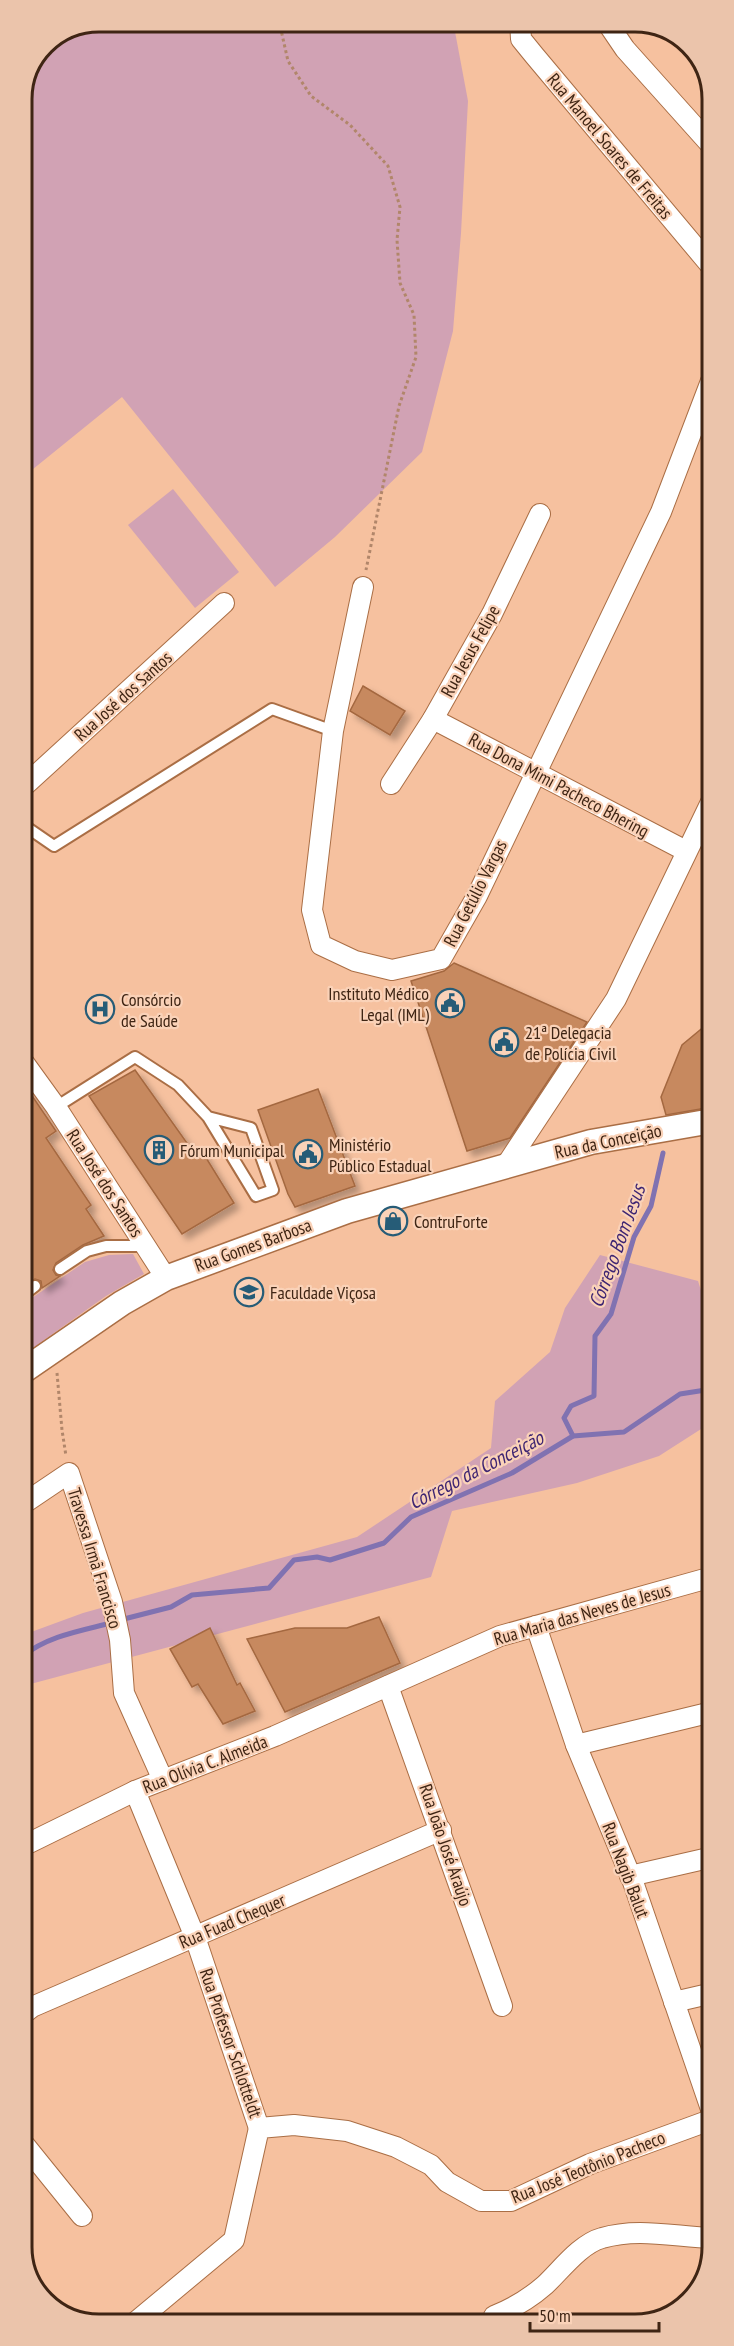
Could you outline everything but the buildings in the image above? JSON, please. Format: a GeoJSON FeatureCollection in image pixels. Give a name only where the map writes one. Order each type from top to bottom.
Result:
{"type":"FeatureCollection","features":[{"type":"Feature","properties":{"kind":"street","name":"Rua Manoel Soares de Freitas"},"geometry":{"type":"LineString","coordinates":[[521,32],[521,39],[702,255]]}},
{"type":"Feature","properties":{"kind":"street"},"geometry":{"type":"LineString","coordinates":[[613,32],[625,49],[702,135]]}},
{"type":"Feature","properties":{"kind":"street","name":"Rua Getúlio Vargas"},"geometry":{"type":"LineString","coordinates":[[363,587],[333,731],[312,910],[321,945],[355,961],[392,970],[441,959],[477,896],[661,512],[702,405]]}},
{"type":"Feature","properties":{"kind":"street","name":"Rua Jesus Felipe"},"geometry":{"type":"LineString","coordinates":[[391,784],[433,719],[492,614],[540,514]]}},
{"type":"Feature","properties":{"kind":"street","name":"Rua José dos Santos"},"geometry":{"type":"LineString","coordinates":[[32,779],[224,603]]}},
{"type":"Feature","properties":{"kind":"street","name":"Rua Dona Mimi Pacheco Bhering"},"geometry":{"type":"LineString","coordinates":[[433,719],[686,851]]}},
{"type":"Feature","properties":{"kind":"street"},"geometry":{"type":"LineString","coordinates":[[505,1167],[616,999],[702,820]]}},
{"type":"Feature","properties":{"kind":"street","name":"Rua José dos Santos"},"geometry":{"type":"LineString","coordinates":[[32,1074],[56,1107],[166,1278]]}},
{"type":"Feature","properties":{"kind":"street","name":"Rua da Conceição"},"geometry":{"type":"LineString","coordinates":[[505,1167],[591,1142],[702,1123]]}},
{"type":"Feature","properties":{"kind":"street","name":"Rua Gomes Barbosa"},"geometry":{"type":"LineString","coordinates":[[32,1364],[122,1303],[166,1278],[347,1210],[505,1167]]}},
{"type":"Feature","properties":{"kind":"street"},"geometry":{"type":"LineString","coordinates":[[32,1498],[69,1473]]}},
{"type":"Feature","properties":{"kind":"street","name":"Travessa Irmã Francisco"},"geometry":{"type":"LineString","coordinates":[[69,1473],[112,1602],[120,1640],[124,1692],[163,1780]]}},
{"type":"Feature","properties":{"kind":"street","name":"Rua Maria das Neves de Jesus"},"geometry":{"type":"LineString","coordinates":[[388,1686],[500,1636],[702,1580]]}},
{"type":"Feature","properties":{"kind":"street","name":"Rua Nagib Balut"},"geometry":{"type":"LineString","coordinates":[[536,1626],[576,1745],[630,1876],[702,2085]]}},
{"type":"Feature","properties":{"kind":"street","name":"Rua Olívia C. Almeida"},"geometry":{"type":"LineString","coordinates":[[32,1842],[135,1791],[275,1736],[388,1686]]}},
{"type":"Feature","properties":{"kind":"street","name":"Rua João José Araújo"},"geometry":{"type":"LineString","coordinates":[[388,1686],[502,2006]]}},
{"type":"Feature","properties":{"kind":"street"},"geometry":{"type":"LineString","coordinates":[[576,1745],[702,1714]]}},
{"type":"Feature","properties":{"kind":"street","name":"Rua Professor Schlotteldt"},"geometry":{"type":"LineString","coordinates":[[135,1791],[195,1937],[259,2128]]}},
{"type":"Feature","properties":{"kind":"street","name":"Rua Fuad Chequer"},"geometry":{"type":"LineString","coordinates":[[32,2007],[441,1830]]}},
{"type":"Feature","properties":{"kind":"street"},"geometry":{"type":"LineString","coordinates":[[630,1876],[702,1859]]}},
{"type":"Feature","properties":{"kind":"street"},"geometry":{"type":"LineString","coordinates":[[674,2002],[702,1996]]}},
{"type":"Feature","properties":{"kind":"street","name":"Rua José Teotônio Pacheco"},"geometry":{"type":"LineString","coordinates":[[259,2128],[294,2125],[347,2131],[396,2147],[431,2165],[447,2182],[481,2201],[511,2201],[591,2164],[702,2121]]}},
{"type":"Feature","properties":{"kind":"street"},"geometry":{"type":"LineString","coordinates":[[145,2314],[234,2241],[259,2128]]}},
{"type":"Feature","properties":{"kind":"street"},"geometry":{"type":"LineString","coordinates":[[32,2154],[82,2216]]}},
{"type":"Feature","properties":{"kind":"street"},"geometry":{"type":"LineString","coordinates":[[499,2314],[520,2305],[546,2284],[573,2257],[600,2238],[628,2233],[702,2237]]}},
{"type":"Feature","properties":{"kind":"lane"},"geometry":{"type":"LineString","coordinates":[[32,831],[54,846],[272,709],[333,731]]}},
{"type":"Feature","properties":{"kind":"lane"},"geometry":{"type":"LineString","coordinates":[[56,1107],[135,1057],[178,1085],[208,1117],[256,1196],[273,1190],[251,1128],[208,1117]]}},
{"type":"Feature","properties":{"kind":"lane"},"geometry":{"type":"LineString","coordinates":[[60,1269],[87,1251],[106,1246],[146,1246]]}},
{"type":"Feature","properties":{"kind":"path"},"geometry":{"type":"LineString","coordinates":[[281,32],[288,61],[311,96],[350,125],[388,166],[400,207],[397,240],[400,283],[414,315],[416,357],[399,406],[363,587]]}},
{"type":"Feature","properties":{"kind":"path"},"geometry":{"type":"LineString","coordinates":[[48,1352],[56,1366],[69,1473]]}},
{"type":"Feature","properties":{"kind":"shaded area"},"geometry":{"type":"Polygon","coordinates":[[[99,32],[455,32],[468,101],[461,233],[453,331],[422,452],[335,537],[275,587],[122,397],[32,470],[33,86],[43,61],[51,51],[67,40],[87,33],[99,32]]]}},
{"type":"Feature","properties":{"kind":"shaded area"},"geometry":{"type":"Polygon","coordinates":[[[173,489],[239,572],[195,608],[128,525],[173,489]]]}},
{"type":"Feature","properties":{"kind":"shaded area"},"geometry":{"type":"Polygon","coordinates":[[[133,1254],[144,1274],[106,1296],[32,1349],[32,1298],[85,1262],[109,1255],[133,1254]]]}},
{"type":"Feature","properties":{"kind":"shaded area"},"geometry":{"type":"Polygon","coordinates":[[[600,1255],[698,1281],[702,1294],[702,1428],[659,1456],[577,1483],[452,1511],[431,1577],[32,1684],[32,1632],[83,1613],[357,1537],[491,1448],[495,1401],[550,1352],[565,1308],[600,1255]]]}},
{"type":"Feature","properties":{"kind":"waterway","name":"Córrego Bom Jesus"},"geometry":{"type":"LineString","coordinates":[[573,1436],[564,1418],[571,1406],[594,1396],[595,1336],[611,1314],[634,1237],[651,1206],[663,1153]]}},
{"type":"Feature","properties":{"kind":"waterway","name":"Córrego da Conceição"},"geometry":{"type":"LineString","coordinates":[[120,1620],[171,1607],[192,1595],[269,1588],[294,1560],[317,1557],[330,1560],[384,1543],[411,1517],[512,1473],[573,1436],[624,1432],[680,1394],[702,1391]]}},
{"type":"Feature","properties":{"kind":"waterway","name":"Córrego da Conceição"},"geometry":{"type":"LineString","coordinates":[[32,1650],[54,1639],[111,1623]]}},
{"type":"Feature","properties":{"kind":"place","name":"Instituto Médico Legal (IML)"},"geometry":{"type":"Point","coordinates":[450,1003]}},
{"type":"Feature","properties":{"kind":"place","name":"Consórcio de Saúde"},"geometry":{"type":"Point","coordinates":[100,1009]}},
{"type":"Feature","properties":{"kind":"place","name":"21ª Delegacia de Polícia Civil"},"geometry":{"type":"Point","coordinates":[504,1042]}},
{"type":"Feature","properties":{"kind":"place","name":"Fórum Municipal"},"geometry":{"type":"Point","coordinates":[159,1150]}},
{"type":"Feature","properties":{"kind":"place","name":"Ministério Público Estadual"},"geometry":{"type":"Point","coordinates":[308,1154]}},
{"type":"Feature","properties":{"kind":"place","name":"ContruForte"},"geometry":{"type":"Point","coordinates":[393,1221]}},
{"type":"Feature","properties":{"kind":"place","name":"Faculdade Viçosa"},"geometry":{"type":"Point","coordinates":[249,1292]}}]}
